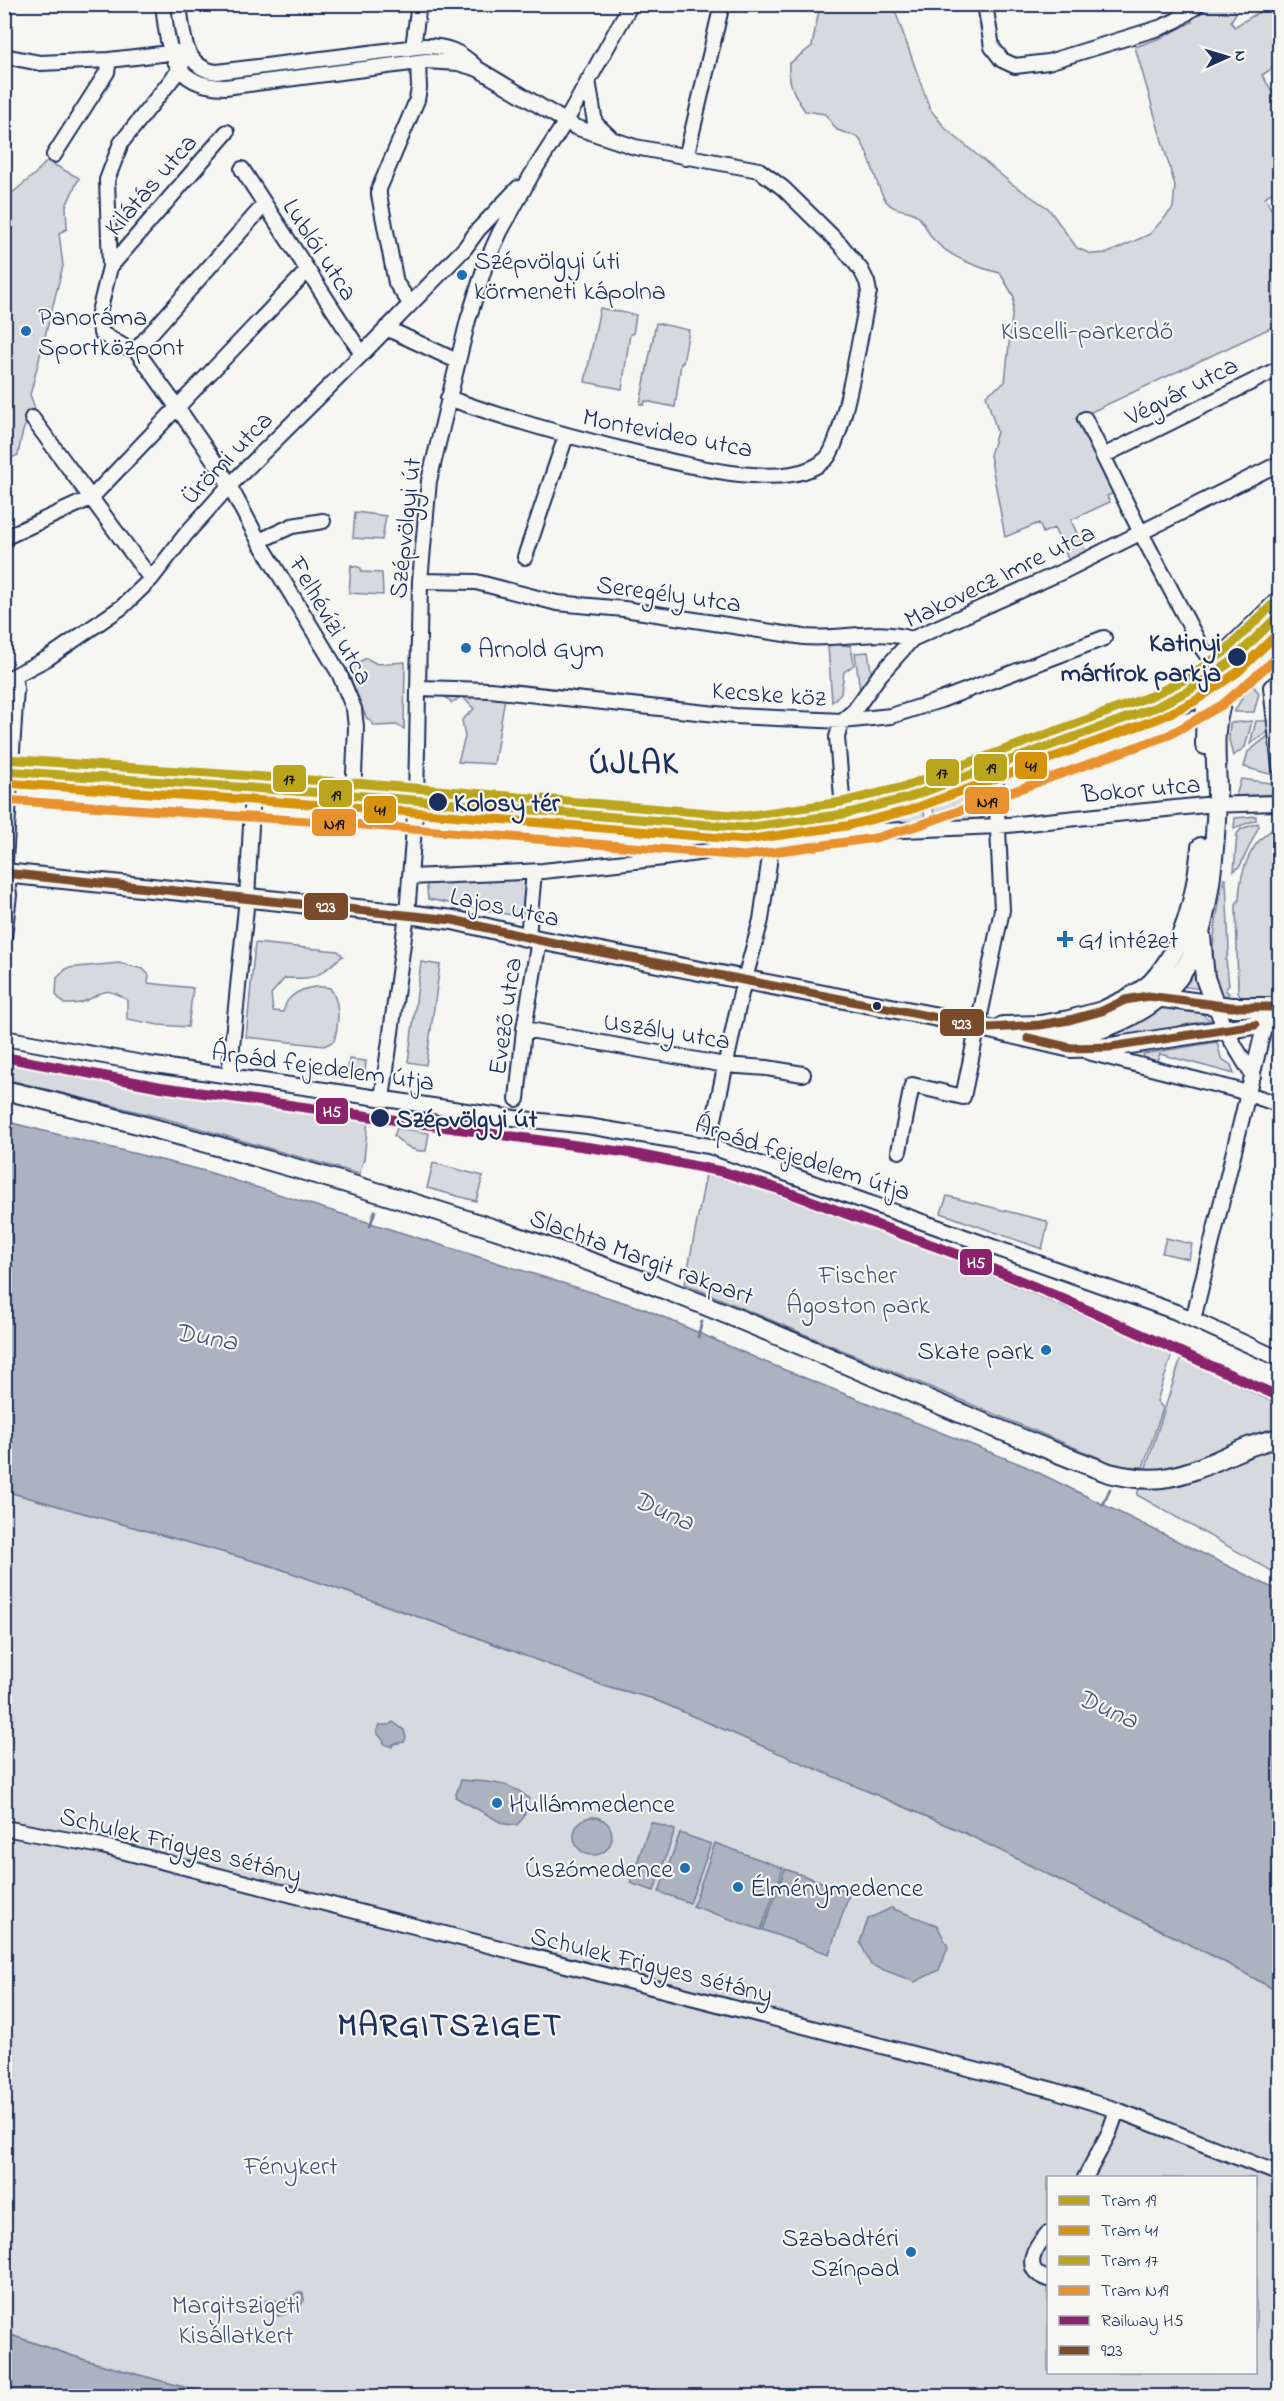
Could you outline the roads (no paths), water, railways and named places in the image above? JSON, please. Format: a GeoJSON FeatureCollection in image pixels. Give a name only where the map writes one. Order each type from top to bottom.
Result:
{"type":"FeatureCollection","features":[{"type":"Feature","properties":{"kind":"main road"},"geometry":{"type":"LineString","coordinates":[[1125,1000],[1151,983],[1183,930],[1194,898],[1211,805],[1205,715],[1198,700],[1214,664],[1280,600]]}},
{"type":"Feature","properties":{"kind":"main road"},"geometry":{"type":"LineString","coordinates":[[1026,1037],[1056,1038],[1097,1030],[1133,1014],[1160,997],[1188,963],[1201,932],[1209,883],[1211,805],[1217,725],[1222,701],[1231,682],[1280,635]]}},
{"type":"Feature","properties":{"kind":"main road","name":"Lajos utca"},"geometry":{"type":"LineString","coordinates":[[5,874],[453,920],[533,938],[984,1027],[1071,1048],[1111,1047],[1272,1022]]}},
{"type":"Feature","properties":{"kind":"main road"},"geometry":{"type":"LineString","coordinates":[[1201,932],[1206,1003]]}},
{"type":"Feature","properties":{"kind":"main road"},"geometry":{"type":"LineString","coordinates":[[1125,1000],[1148,996],[1206,1003],[1280,1007]]}},
{"type":"Feature","properties":{"kind":"main road","name":"Lajos utca"},"geometry":{"type":"LineString","coordinates":[[984,1027],[1040,1025],[1069,1020],[1102,1011],[1125,1000]]}},
{"type":"Feature","properties":{"kind":"main road","name":"Slachta Margit rakpart"},"geometry":{"type":"LineString","coordinates":[[4,1090],[96,1112],[347,1183],[449,1213],[594,1262],[766,1329],[1109,1473],[1129,1478],[1169,1478],[1191,1472],[1239,1449],[1280,1438]]}},
{"type":"Feature","properties":{"kind":"street"},"geometry":{"type":"LineString","coordinates":[[163,4],[170,53],[180,69],[199,82],[217,87],[418,62],[458,63],[478,69]]}},
{"type":"Feature","properties":{"kind":"street"},"geometry":{"type":"LineString","coordinates":[[180,4],[187,51],[192,60],[208,71],[217,72],[413,47],[441,46],[462,53],[478,69]]}},
{"type":"Feature","properties":{"kind":"street"},"geometry":{"type":"LineString","coordinates":[[413,47],[419,4]]}},
{"type":"Feature","properties":{"kind":"street","name":"Szépvölgyi út"},"geometry":{"type":"LineString","coordinates":[[382,1099],[407,914],[416,803],[420,581],[429,481],[474,295],[493,245],[631,4]]}},
{"type":"Feature","properties":{"kind":"street"},"geometry":{"type":"LineString","coordinates":[[686,158],[722,4]]}},
{"type":"Feature","properties":{"kind":"street"},"geometry":{"type":"LineString","coordinates":[[985,4],[992,47],[1002,60],[1015,66],[1048,62],[1162,27],[1178,21],[1199,4]]}},
{"type":"Feature","properties":{"kind":"street"},"geometry":{"type":"LineString","coordinates":[[4,56],[40,63],[109,60],[187,51]]}},
{"type":"Feature","properties":{"kind":"street","name":"Felhévízi utca"},"geometry":{"type":"LineString","coordinates":[[187,51],[180,69],[121,143],[107,180],[110,267],[99,312],[101,333],[123,346],[136,350],[177,407],[222,472],[259,542],[339,673],[354,709],[356,728],[353,797]]}},
{"type":"Feature","properties":{"kind":"street"},"geometry":{"type":"LineString","coordinates":[[54,155],[107,72],[109,60]]}},
{"type":"Feature","properties":{"kind":"street"},"geometry":{"type":"LineString","coordinates":[[410,303],[396,283],[379,195],[417,100],[418,62]]}},
{"type":"Feature","properties":{"kind":"street"},"geometry":{"type":"LineString","coordinates":[[282,64],[284,80]]}},
{"type":"Feature","properties":{"kind":"street","name":"Montevideo utca"},"geometry":{"type":"LineString","coordinates":[[448,398],[566,436],[694,466],[754,476],[792,473],[811,468],[828,457],[837,437],[869,292],[861,270],[840,244],[783,188],[759,170],[635,147],[575,127],[478,69]]}},
{"type":"Feature","properties":{"kind":"street"},"geometry":{"type":"LineString","coordinates":[[588,80],[595,123],[611,139]]}},
{"type":"Feature","properties":{"kind":"street","name":"Kilátás utca"},"geometry":{"type":"LineString","coordinates":[[110,267],[227,132]]}},
{"type":"Feature","properties":{"kind":"street","name":"Lublói utca"},"geometry":{"type":"LineString","coordinates":[[242,169],[362,354]]}},
{"type":"Feature","properties":{"kind":"street","name":"Ürömi utca"},"geometry":{"type":"LineString","coordinates":[[9,680],[48,658],[122,607],[151,579],[186,534],[229,486],[362,354],[532,174]]}},
{"type":"Feature","properties":{"kind":"street"},"geometry":{"type":"LineString","coordinates":[[136,350],[264,205]]}},
{"type":"Feature","properties":{"kind":"street"},"geometry":{"type":"LineString","coordinates":[[467,245],[479,241],[493,245]]}},
{"type":"Feature","properties":{"kind":"street"},"geometry":{"type":"LineString","coordinates":[[4,538],[92,498],[307,271]]}},
{"type":"Feature","properties":{"kind":"street"},"geometry":{"type":"LineString","coordinates":[[386,328],[457,361]]}},
{"type":"Feature","properties":{"kind":"street","name":"Végvár utca"},"geometry":{"type":"LineString","coordinates":[[1105,456],[1280,368]]}},
{"type":"Feature","properties":{"kind":"street"},"geometry":{"type":"LineString","coordinates":[[32,418],[151,579]]}},
{"type":"Feature","properties":{"kind":"street"},"geometry":{"type":"LineString","coordinates":[[1085,418],[1141,533],[1201,647],[1214,664],[1157,710]]}},
{"type":"Feature","properties":{"kind":"street"},"geometry":{"type":"LineString","coordinates":[[525,556],[566,436]]}},
{"type":"Feature","properties":{"kind":"street","name":"Makovecz Imre utca"},"geometry":{"type":"LineString","coordinates":[[842,721],[854,711],[879,675],[912,639],[1066,570],[1280,463]]}},
{"type":"Feature","properties":{"kind":"street","name":"Felhévízi utca"},"geometry":{"type":"LineString","coordinates":[[259,542],[292,526],[323,521]]}},
{"type":"Feature","properties":{"kind":"street","name":"Seregély utca"},"geometry":{"type":"LineString","coordinates":[[420,581],[476,582],[557,603],[624,609],[804,637],[889,633],[912,639]]}},
{"type":"Feature","properties":{"kind":"street","name":"Kecske köz"},"geometry":{"type":"LineString","coordinates":[[418,688],[490,690],[735,716],[842,721],[891,716],[941,700],[1104,638]]}},
{"type":"Feature","properties":{"kind":"street"},"geometry":{"type":"LineString","coordinates":[[4,937],[9,895],[5,874],[7,774],[16,688],[9,680]]}},
{"type":"Feature","properties":{"kind":"street"},"geometry":{"type":"LineString","coordinates":[[7,774],[353,797],[746,830],[878,810],[926,795],[1157,710],[1198,700],[1231,682]]}},
{"type":"Feature","properties":{"kind":"street"},"geometry":{"type":"LineString","coordinates":[[1275,683],[1280,768]]}},
{"type":"Feature","properties":{"kind":"street"},"geometry":{"type":"LineString","coordinates":[[842,721],[837,737],[842,797]]}},
{"type":"Feature","properties":{"kind":"street"},"geometry":{"type":"LineString","coordinates":[[899,1151],[912,1086],[963,1097],[984,1027],[1002,910],[994,769]]}},
{"type":"Feature","properties":{"kind":"street"},"geometry":{"type":"LineString","coordinates":[[229,1076],[247,898],[253,790]]}},
{"type":"Feature","properties":{"kind":"street","name":"Bokor utca"},"geometry":{"type":"LineString","coordinates":[[534,872],[663,858],[772,842],[881,831],[998,826],[1211,805],[1280,803]]}},
{"type":"Feature","properties":{"kind":"street"},"geometry":{"type":"LineString","coordinates":[[713,1124],[745,979],[761,920],[772,842]]}},
{"type":"Feature","properties":{"kind":"street"},"geometry":{"type":"LineString","coordinates":[[410,877],[534,872],[533,938]]}},
{"type":"Feature","properties":{"kind":"street","name":"Evező utca"},"geometry":{"type":"LineString","coordinates":[[517,1099],[533,938]]}},
{"type":"Feature","properties":{"kind":"street"},"geometry":{"type":"LineString","coordinates":[[1206,1003],[1253,1076]]}},
{"type":"Feature","properties":{"kind":"street"},"geometry":{"type":"LineString","coordinates":[[1193,1320],[1253,1076],[1272,1022]]}},
{"type":"Feature","properties":{"kind":"street","name":"Uszály utca"},"geometry":{"type":"LineString","coordinates":[[524,1029],[725,1065],[803,1074]]}},
{"type":"Feature","properties":{"kind":"street","name":"Árpád fejedelem útja"},"geometry":{"type":"LineString","coordinates":[[4,1038],[229,1076],[514,1118],[587,1126],[709,1146],[1193,1320],[1280,1359]]}},
{"type":"Feature","properties":{"kind":"street","name":"Lajos utca"},"geometry":{"type":"LineString","coordinates":[[1071,1048],[1178,1074],[1280,1105]]}},
{"type":"Feature","properties":{"kind":"street","name":"Schulek Frigyes sétány"},"geometry":{"type":"LineString","coordinates":[[4,1828],[102,1846],[1042,2088],[1118,2110],[1280,2174]]}},
{"type":"Feature","properties":{"kind":"street"},"geometry":{"type":"LineString","coordinates":[[1086,2176],[1109,2133],[1118,2110]]}},
{"type":"Feature","properties":{"kind":"street"},"geometry":{"type":"LineString","coordinates":[[1047,2234],[1037,2245],[1032,2258],[1035,2270],[1047,2278]]}},
{"type":"Feature","properties":{"kind":"water","name":"Duna"},"geometry":{"type":"Polygon","coordinates":[[[4,1121],[205,1171],[645,1309],[765,1362],[1025,1466],[1279,1591],[1279,1992],[1219,1959],[965,1833],[651,1698],[602,1685],[468,1634],[272,1566],[5,1491],[4,1121]]]}},
{"type":"Feature","properties":{"kind":"water"},"geometry":{"type":"Polygon","coordinates":[[[393,1722],[404,1730],[406,1738],[404,1742],[393,1744],[392,1747],[384,1744],[377,1730],[380,1725],[389,1725],[393,1722]]]}},
{"type":"Feature","properties":{"kind":"water","name":"Hullámmedence"},"geometry":{"type":"Polygon","coordinates":[[[461,1780],[498,1784],[522,1793],[529,1799],[524,1817],[517,1825],[504,1824],[455,1797],[461,1780]]]}},
{"type":"Feature","properties":{"kind":"water"},"geometry":{"type":"Polygon","coordinates":[[[593,1817],[607,1822],[612,1836],[607,1850],[593,1855],[579,1850],[574,1836],[579,1822],[593,1817]]]}},
{"type":"Feature","properties":{"kind":"water"},"geometry":{"type":"Polygon","coordinates":[[[651,1822],[675,1830],[654,1891],[630,1883],[651,1822]]]}},
{"type":"Feature","properties":{"kind":"water","name":"Úszómedence"},"geometry":{"type":"Polygon","coordinates":[[[680,1833],[711,1844],[690,1903],[659,1892],[680,1833]]]}},
{"type":"Feature","properties":{"kind":"water","name":"Élménymedence"},"geometry":{"type":"Polygon","coordinates":[[[715,1843],[783,1868],[761,1930],[693,1906],[715,1843]]]}},
{"type":"Feature","properties":{"kind":"water"},"geometry":{"type":"Polygon","coordinates":[[[785,1869],[850,1892],[829,1954],[763,1930],[785,1869]]]}},
{"type":"Feature","properties":{"kind":"water"},"geometry":{"type":"Polygon","coordinates":[[[891,1908],[937,1925],[948,1947],[939,1970],[915,1982],[871,1965],[860,1942],[868,1919],[891,1908]]]}},
{"type":"Feature","properties":{"kind":"water"},"geometry":{"type":"Polygon","coordinates":[[[298,2292],[303,2293],[304,2300],[300,2307],[284,2314],[273,2316],[264,2304],[266,2300],[285,2301],[298,2292]]]}},
{"type":"Feature","properties":{"kind":"water"},"geometry":{"type":"Polygon","coordinates":[[[4,2333],[85,2360],[216,2396],[5,2396],[4,2333]]]}},
{"type":"Feature","properties":{"kind":"waterway"},"geometry":{"type":"LineString","coordinates":[[370,1226],[375,1211]]}},
{"type":"Feature","properties":{"kind":"waterway"},"geometry":{"type":"LineString","coordinates":[[698,1337],[702,1321]]}},
{"type":"Feature","properties":{"kind":"waterway"},"geometry":{"type":"LineString","coordinates":[[1103,1505],[1110,1489]]}},
{"type":"Feature","properties":{"kind":"tram line","name":"17"},"geometry":{"type":"LineString","coordinates":[[5,759],[354,783],[745,816],[842,802],[903,787],[1151,696],[1182,681],[1223,653],[1272,605]]}},
{"type":"Feature","properties":{"kind":"tram line","name":"19"},"geometry":{"type":"LineString","coordinates":[[4,771],[353,795],[745,828],[844,814],[907,798],[1156,707],[1188,691],[1231,662],[1280,614]]}},
{"type":"Feature","properties":{"kind":"tram line","name":"41"},"geometry":{"type":"LineString","coordinates":[[4,783],[352,807],[745,840],[846,826],[910,810],[1160,718],[1195,701],[1238,672],[1280,631]]}},
{"type":"Feature","properties":{"kind":"tram line","name":"N19"},"geometry":{"type":"LineString","coordinates":[[4,800],[351,824],[744,856],[875,838],[920,825],[1169,735],[1222,705],[1280,655]]}},
{"type":"Feature","properties":{"kind":"rail line","name":"H5"},"geometry":{"type":"LineString","coordinates":[[4,1057],[161,1087],[630,1153],[724,1172],[779,1189],[962,1256],[1059,1297],[1280,1397]]}},
{"type":"Feature","properties":{"kind":"place","name":"Szépvölgyi úti körmeneti kápolna"},"geometry":{"type":"Point","coordinates":[462,275]}},
{"type":"Feature","properties":{"kind":"place","name":"Panoráma Sportközpont"},"geometry":{"type":"Point","coordinates":[26,331]}},
{"type":"Feature","properties":{"kind":"place","name":"Arnold Gym"},"geometry":{"type":"Point","coordinates":[466,648]}},
{"type":"Feature","properties":{"kind":"place","name":"Katinyi mártírok parkja"},"geometry":{"type":"Point","coordinates":[1237,657]}},
{"type":"Feature","properties":{"kind":"place","name":"Kolosy tér"},"geometry":{"type":"Point","coordinates":[438,802]}},
{"type":"Feature","properties":{"kind":"place","name":"G1 intézet"},"geometry":{"type":"Point","coordinates":[1065,939]}},
{"type":"Feature","properties":{"kind":"place","name":"Szépvölgyi út"},"geometry":{"type":"Point","coordinates":[380,1118]}},
{"type":"Feature","properties":{"kind":"place","name":"Skate park"},"geometry":{"type":"Point","coordinates":[1046,1350]}},
{"type":"Feature","properties":{"kind":"place","name":"Hullámmedence"},"geometry":{"type":"Point","coordinates":[497,1803]}},
{"type":"Feature","properties":{"kind":"place","name":"Úszómedence"},"geometry":{"type":"Point","coordinates":[685,1868]}},
{"type":"Feature","properties":{"kind":"place","name":"Élménymedence"},"geometry":{"type":"Point","coordinates":[738,1887]}},
{"type":"Feature","properties":{"kind":"place","name":"Szabadtéri Színpad"},"geometry":{"type":"Point","coordinates":[911,2252]}},
{"type":"Feature","properties":{"kind":"district","name":"ÚJLAK"},"geometry":{"type":"Point","coordinates":[634,762]}},
{"type":"Feature","properties":{"kind":"district","name":"MARGITSZIGET"},"geometry":{"type":"Point","coordinates":[450,2024]}},
{"type":"Feature","properties":{"kind":"park label","name":"Kiscelli-parkerdő"},"geometry":{"type":"Point","coordinates":[1087,330]}},
{"type":"Feature","properties":{"kind":"park label","name":"Fischer Ágoston park"},"geometry":{"type":"Point","coordinates":[858,1289]}},
{"type":"Feature","properties":{"kind":"park label","name":"Fénykert"},"geometry":{"type":"Point","coordinates":[291,2165]}},
{"type":"Feature","properties":{"kind":"park label","name":"Margitszigeti Kisállatkert"},"geometry":{"type":"Point","coordinates":[236,2319]}}]}
